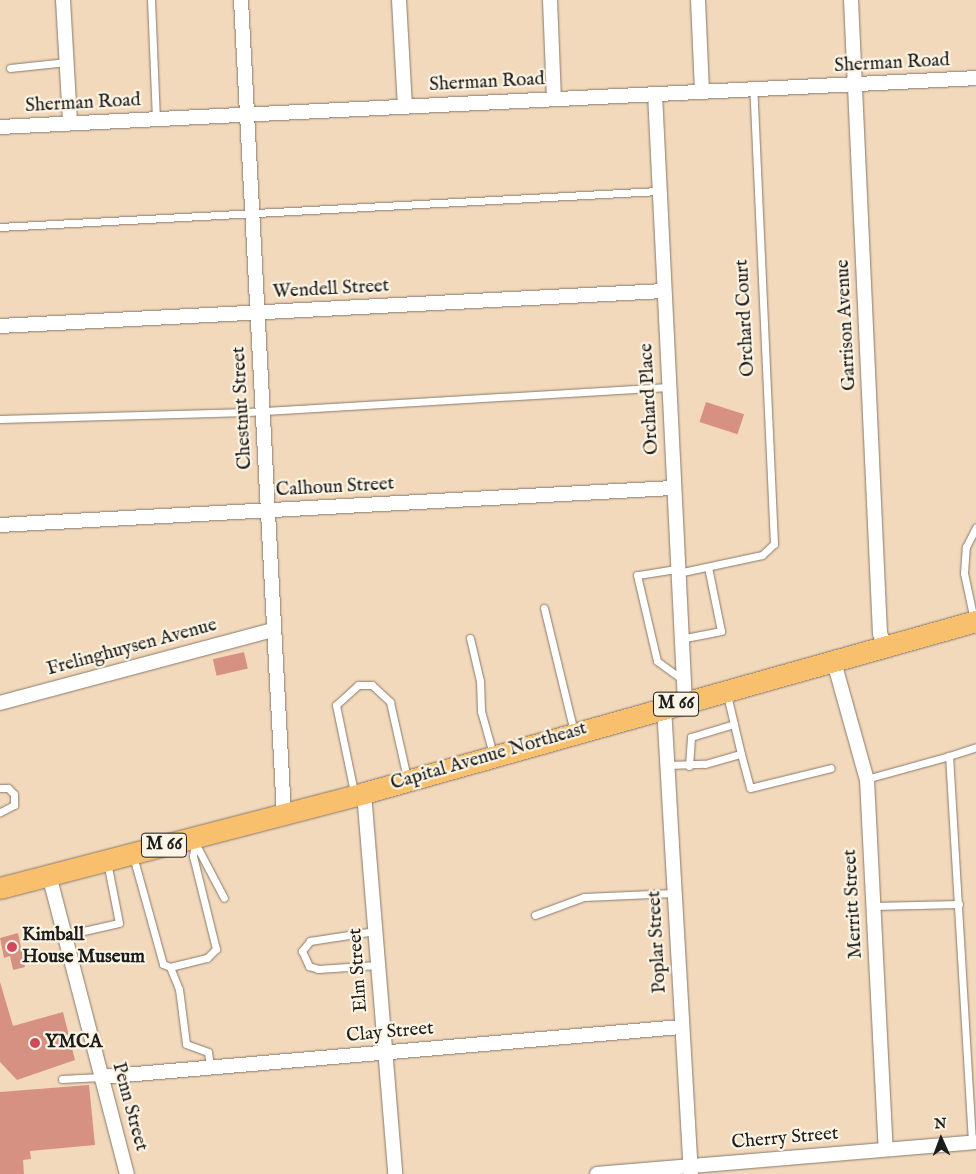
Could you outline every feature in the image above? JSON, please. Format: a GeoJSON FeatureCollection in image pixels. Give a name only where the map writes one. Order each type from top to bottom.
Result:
{"type":"FeatureCollection","features":[{"type":"Feature","properties":{"kind":"main road","name":"Capital Avenue Northeast"},"geometry":{"type":"LineString","coordinates":[[0,888],[107,860],[194,841],[284,814],[494,757],[574,732],[834,662],[975,621]]}},
{"type":"Feature","properties":{"kind":"street"},"geometry":{"type":"LineString","coordinates":[[63,0],[70,123]]}},
{"type":"Feature","properties":{"kind":"street","name":"Chestnut Street"},"geometry":{"type":"LineString","coordinates":[[241,0],[284,814]]}},
{"type":"Feature","properties":{"kind":"street"},"geometry":{"type":"LineString","coordinates":[[399,0],[405,106]]}},
{"type":"Feature","properties":{"kind":"street"},"geometry":{"type":"LineString","coordinates":[[550,0],[554,99]]}},
{"type":"Feature","properties":{"kind":"street"},"geometry":{"type":"LineString","coordinates":[[698,0],[702,92]]}},
{"type":"Feature","properties":{"kind":"street","name":"Garrison Avenue"},"geometry":{"type":"LineString","coordinates":[[851,0],[880,633],[884,648]]}},
{"type":"Feature","properties":{"kind":"street","name":"Sherman Road"},"geometry":{"type":"LineString","coordinates":[[0,126],[156,120],[976,78]]}},
{"type":"Feature","properties":{"kind":"street","name":"Orchard Place"},"geometry":{"type":"LineString","coordinates":[[655,94],[680,639],[685,702]]}},
{"type":"Feature","properties":{"kind":"street","name":"Wendell Street"},"geometry":{"type":"LineString","coordinates":[[0,326],[664,291]]}},
{"type":"Feature","properties":{"kind":"street","name":"Calhoun Street"},"geometry":{"type":"LineString","coordinates":[[0,526],[673,488]]}},
{"type":"Feature","properties":{"kind":"street","name":"Frelinghuysen Avenue"},"geometry":{"type":"LineString","coordinates":[[0,703],[274,630]]}},
{"type":"Feature","properties":{"kind":"street","name":"Merritt Street"},"geometry":{"type":"LineString","coordinates":[[834,662],[866,779],[886,1149]]}},
{"type":"Feature","properties":{"kind":"street","name":"Poplar Street"},"geometry":{"type":"LineString","coordinates":[[664,707],[690,1170]]}},
{"type":"Feature","properties":{"kind":"street","name":"Elm Street"},"geometry":{"type":"LineString","coordinates":[[359,794],[375,932],[395,1174]]}},
{"type":"Feature","properties":{"kind":"street","name":"Penn Street"},"geometry":{"type":"LineString","coordinates":[[50,875],[127,1174]]}},
{"type":"Feature","properties":{"kind":"street","name":"Clay Street"},"geometry":{"type":"LineString","coordinates":[[101,1077],[681,1027]]}},
{"type":"Feature","properties":{"kind":"street","name":"Cherry Street"},"geometry":{"type":"LineString","coordinates":[[597,1174],[690,1170],[886,1149],[974,1142]]}},
{"type":"Feature","properties":{"kind":"lane"},"geometry":{"type":"LineString","coordinates":[[151,0],[156,120]]}},
{"type":"Feature","properties":{"kind":"lane"},"geometry":{"type":"LineString","coordinates":[[10,68],[67,62]]}},
{"type":"Feature","properties":{"kind":"lane","name":"Orchard Court"},"geometry":{"type":"LineString","coordinates":[[708,567],[762,555],[774,544],[753,90]]}},
{"type":"Feature","properties":{"kind":"lane"},"geometry":{"type":"LineString","coordinates":[[0,227],[659,191]]}},
{"type":"Feature","properties":{"kind":"lane"},"geometry":{"type":"LineString","coordinates":[[0,419],[263,411],[668,387]]}},
{"type":"Feature","properties":{"kind":"lane"},"geometry":{"type":"LineString","coordinates":[[975,621],[964,573],[966,547],[976,527]]}},
{"type":"Feature","properties":{"kind":"lane"},"geometry":{"type":"LineString","coordinates":[[680,639],[721,631],[708,567],[638,573],[656,661],[682,679]]}},
{"type":"Feature","properties":{"kind":"lane"},"geometry":{"type":"LineString","coordinates":[[544,608],[574,732]]}},
{"type":"Feature","properties":{"kind":"lane"},"geometry":{"type":"LineString","coordinates":[[470,638],[480,681],[481,711],[494,757]]}},
{"type":"Feature","properties":{"kind":"lane"},"geometry":{"type":"LineString","coordinates":[[359,794],[336,705],[358,685],[372,685],[390,702],[407,781]]}},
{"type":"Feature","properties":{"kind":"lane"},"geometry":{"type":"LineString","coordinates":[[726,691],[750,788],[831,768]]}},
{"type":"Feature","properties":{"kind":"lane"},"geometry":{"type":"LineString","coordinates":[[689,766],[691,737],[734,724]]}},
{"type":"Feature","properties":{"kind":"lane"},"geometry":{"type":"LineString","coordinates":[[866,779],[976,747]]}},
{"type":"Feature","properties":{"kind":"lane"},"geometry":{"type":"LineString","coordinates":[[667,765],[689,766],[741,754]]}},
{"type":"Feature","properties":{"kind":"lane"},"geometry":{"type":"LineString","coordinates":[[949,756],[974,1142]]}},
{"type":"Feature","properties":{"kind":"lane"},"geometry":{"type":"LineString","coordinates":[[0,788],[8,788],[14,794],[14,805],[0,812]]}},
{"type":"Feature","properties":{"kind":"lane"},"geometry":{"type":"LineString","coordinates":[[194,841],[224,898]]}},
{"type":"Feature","properties":{"kind":"lane"},"geometry":{"type":"LineString","coordinates":[[132,854],[163,964],[170,967],[206,958],[216,948],[193,856],[194,841]]}},
{"type":"Feature","properties":{"kind":"lane"},"geometry":{"type":"LineString","coordinates":[[66,935],[119,923],[107,860]]}},
{"type":"Feature","properties":{"kind":"lane"},"geometry":{"type":"LineString","coordinates":[[535,915],[584,897],[674,893]]}},
{"type":"Feature","properties":{"kind":"lane"},"geometry":{"type":"LineString","coordinates":[[873,906],[959,904]]}},
{"type":"Feature","properties":{"kind":"lane"},"geometry":{"type":"LineString","coordinates":[[375,932],[310,941],[302,951],[309,966],[318,969],[378,965]]}},
{"type":"Feature","properties":{"kind":"lane"},"geometry":{"type":"LineString","coordinates":[[170,967],[179,988],[186,1044],[208,1052],[210,1067]]}},
{"type":"Feature","properties":{"kind":"lane"},"geometry":{"type":"LineString","coordinates":[[62,1079],[101,1077]]}},
{"type":"Feature","properties":{"kind":"building"},"geometry":{"type":"Polygon","coordinates":[[[706,402],[744,414],[738,434],[700,422],[706,402]]]}},
{"type":"Feature","properties":{"kind":"building"},"geometry":{"type":"Polygon","coordinates":[[[244,652],[248,669],[217,676],[213,659],[244,652]]]}},
{"type":"Feature","properties":{"kind":"building","name":"Kimball House Museum"},"geometry":{"type":"Polygon","coordinates":[[[18,933],[25,967],[13,970],[10,956],[4,958],[0,938],[18,933]]]}},
{"type":"Feature","properties":{"kind":"building","name":"YMCA"},"geometry":{"type":"Polygon","coordinates":[[[0,982],[13,1026],[63,1012],[75,1060],[17,1080],[0,1062],[0,982]]]}},
{"type":"Feature","properties":{"kind":"building"},"geometry":{"type":"Polygon","coordinates":[[[89,1085],[95,1145],[30,1151],[31,1159],[23,1160],[24,1174],[0,1174],[0,1092],[89,1085]]]}},
{"type":"Feature","properties":{"kind":"place","name":"Kimball House Museum"},"geometry":{"type":"Point","coordinates":[12,947]}},
{"type":"Feature","properties":{"kind":"place","name":"YMCA"},"geometry":{"type":"Point","coordinates":[35,1043]}}]}
